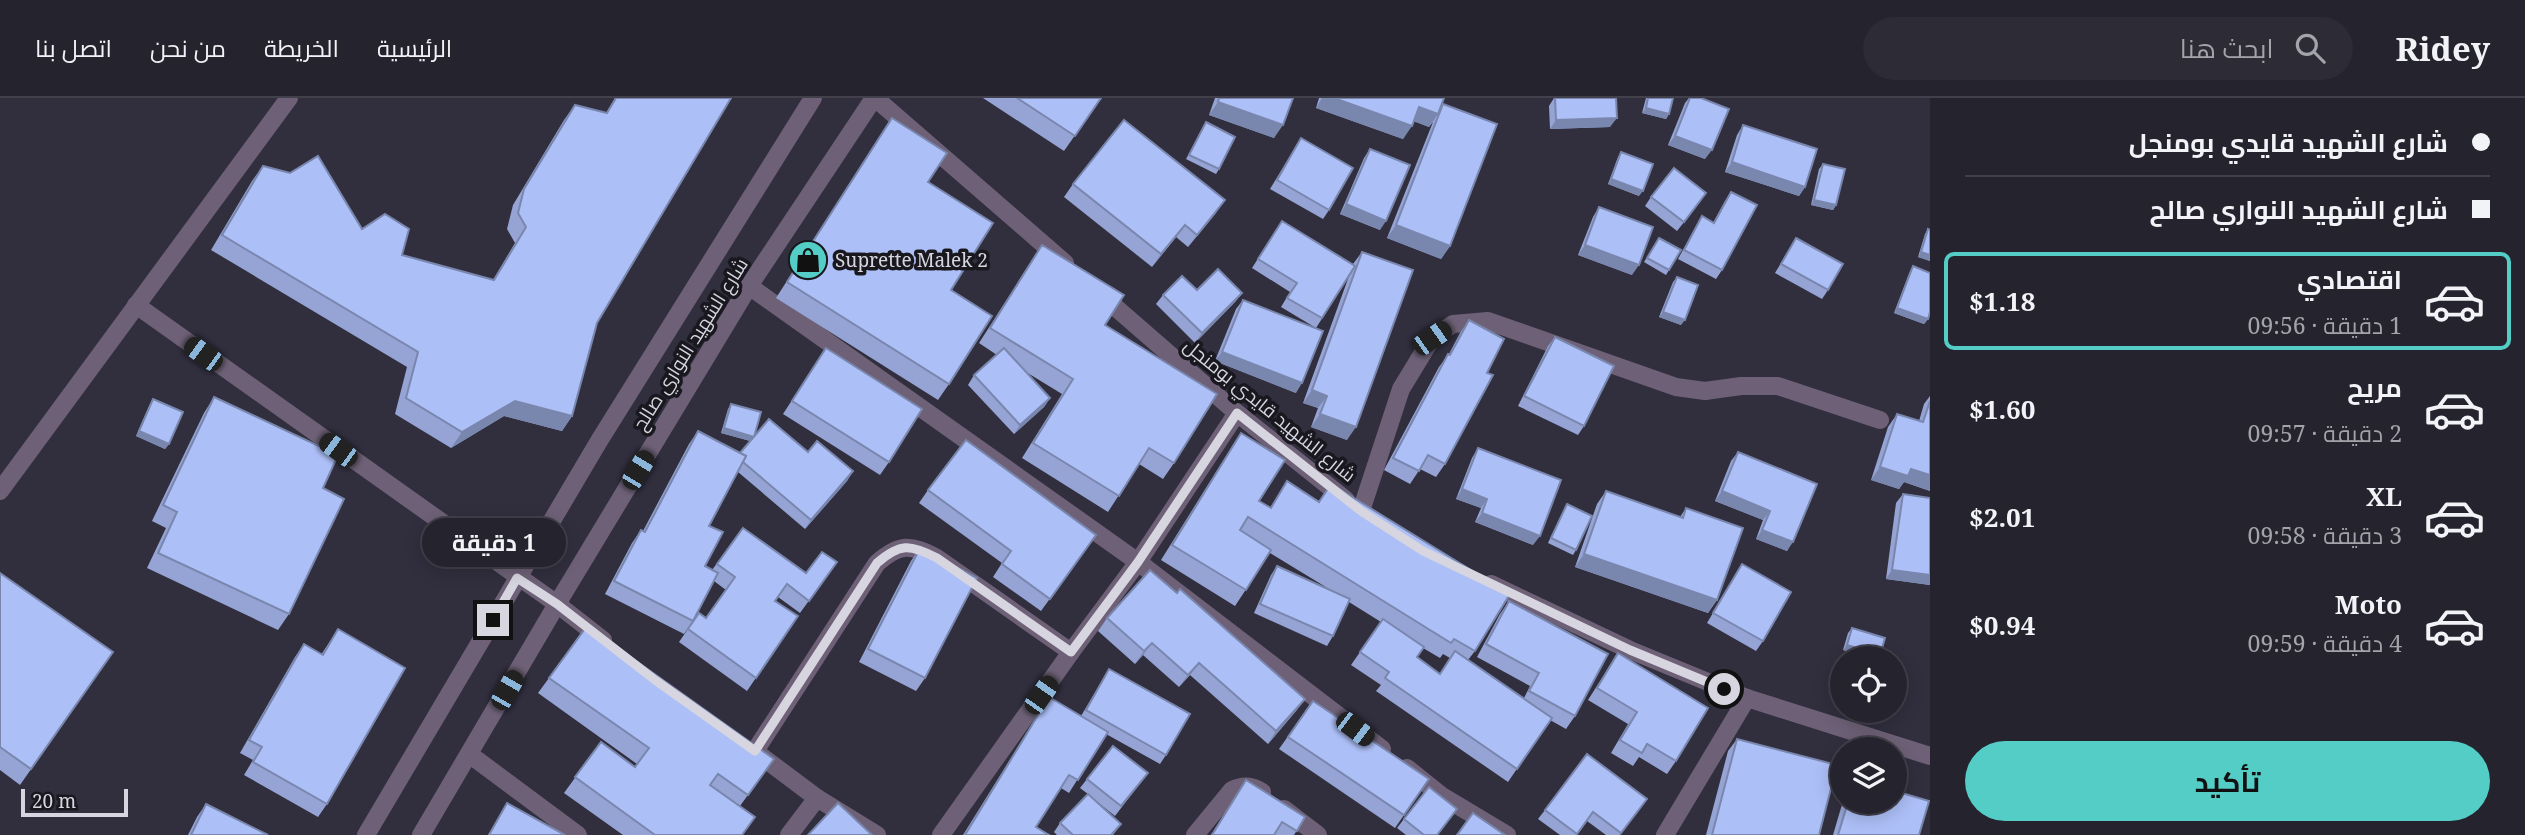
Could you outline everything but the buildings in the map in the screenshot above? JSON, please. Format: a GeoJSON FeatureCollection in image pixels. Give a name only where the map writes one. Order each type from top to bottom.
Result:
{"type":"FeatureCollection","features":[{"type":"Feature","properties":{"kind":"street"},"geometry":{"type":"LineString","coordinates":[[0,491],[289,98]]}},
{"type":"Feature","properties":{"kind":"street","name":"شارع الشهيد النواري صالح"},"geometry":{"type":"LineString","coordinates":[[366,835],[599,441],[813,98]]}},
{"type":"Feature","properties":{"kind":"street","name":"شارع الشهيد النواري صالح"},"geometry":{"type":"LineString","coordinates":[[421,835],[749,286],[875,98]]}},
{"type":"Feature","properties":{"kind":"street","name":"شارع الشهيد قايدي بومنجل"},"geometry":{"type":"LineString","coordinates":[[875,98],[1237,413],[1366,514],[1401,389],[1432,338],[1453,324],[1488,321],[1676,387],[1705,391],[1741,386],[1779,386],[1880,420]]}},
{"type":"Feature","properties":{"kind":"street"},"geometry":{"type":"LineString","coordinates":[[749,286],[1138,562],[1442,796],[1507,835]]}},
{"type":"Feature","properties":{"kind":"street"},"geometry":{"type":"LineString","coordinates":[[136,305],[557,604],[622,654]]}},
{"type":"Feature","properties":{"kind":"street"},"geometry":{"type":"LineString","coordinates":[[941,835],[1138,562],[1237,413]]}},
{"type":"Feature","properties":{"kind":"street"},"geometry":{"type":"LineString","coordinates":[[877,835],[817,798],[749,747],[877,563],[890,552],[902,547],[918,548],[937,558],[1071,652]]}},
{"type":"Feature","properties":{"kind":"street"},"geometry":{"type":"LineString","coordinates":[[1473,576],[1630,650],[1747,698],[1930,756]]}},
{"type":"Feature","properties":{"kind":"street"},"geometry":{"type":"LineString","coordinates":[[1665,835],[1747,698]]}},
{"type":"Feature","properties":{"kind":"street"},"geometry":{"type":"LineString","coordinates":[[469,754],[579,835]]}},
{"type":"Feature","properties":{"kind":"street"},"geometry":{"type":"LineString","coordinates":[[1195,835],[1233,790],[1240,786],[1261,790],[1318,835]]}},
{"type":"Feature","properties":{"kind":"street"},"geometry":{"type":"LineString","coordinates":[[789,835],[817,798]]}},
{"type":"Feature","properties":{"kind":"place","name":"Suprette Malek 2"},"geometry":{"type":"Point","coordinates":[808,260]}},
{"type":"Feature","properties":{"kind":"route"},"geometry":{"type":"LineString","coordinates":[[493,620],[517,578],[557,604],[655,680],[755,751],[877,563],[890,552],[902,547],[918,548],[937,558],[1071,652],[1138,562],[1237,413],[1361,511],[1423,551],[1535,607],[1724,689]]}}]}
